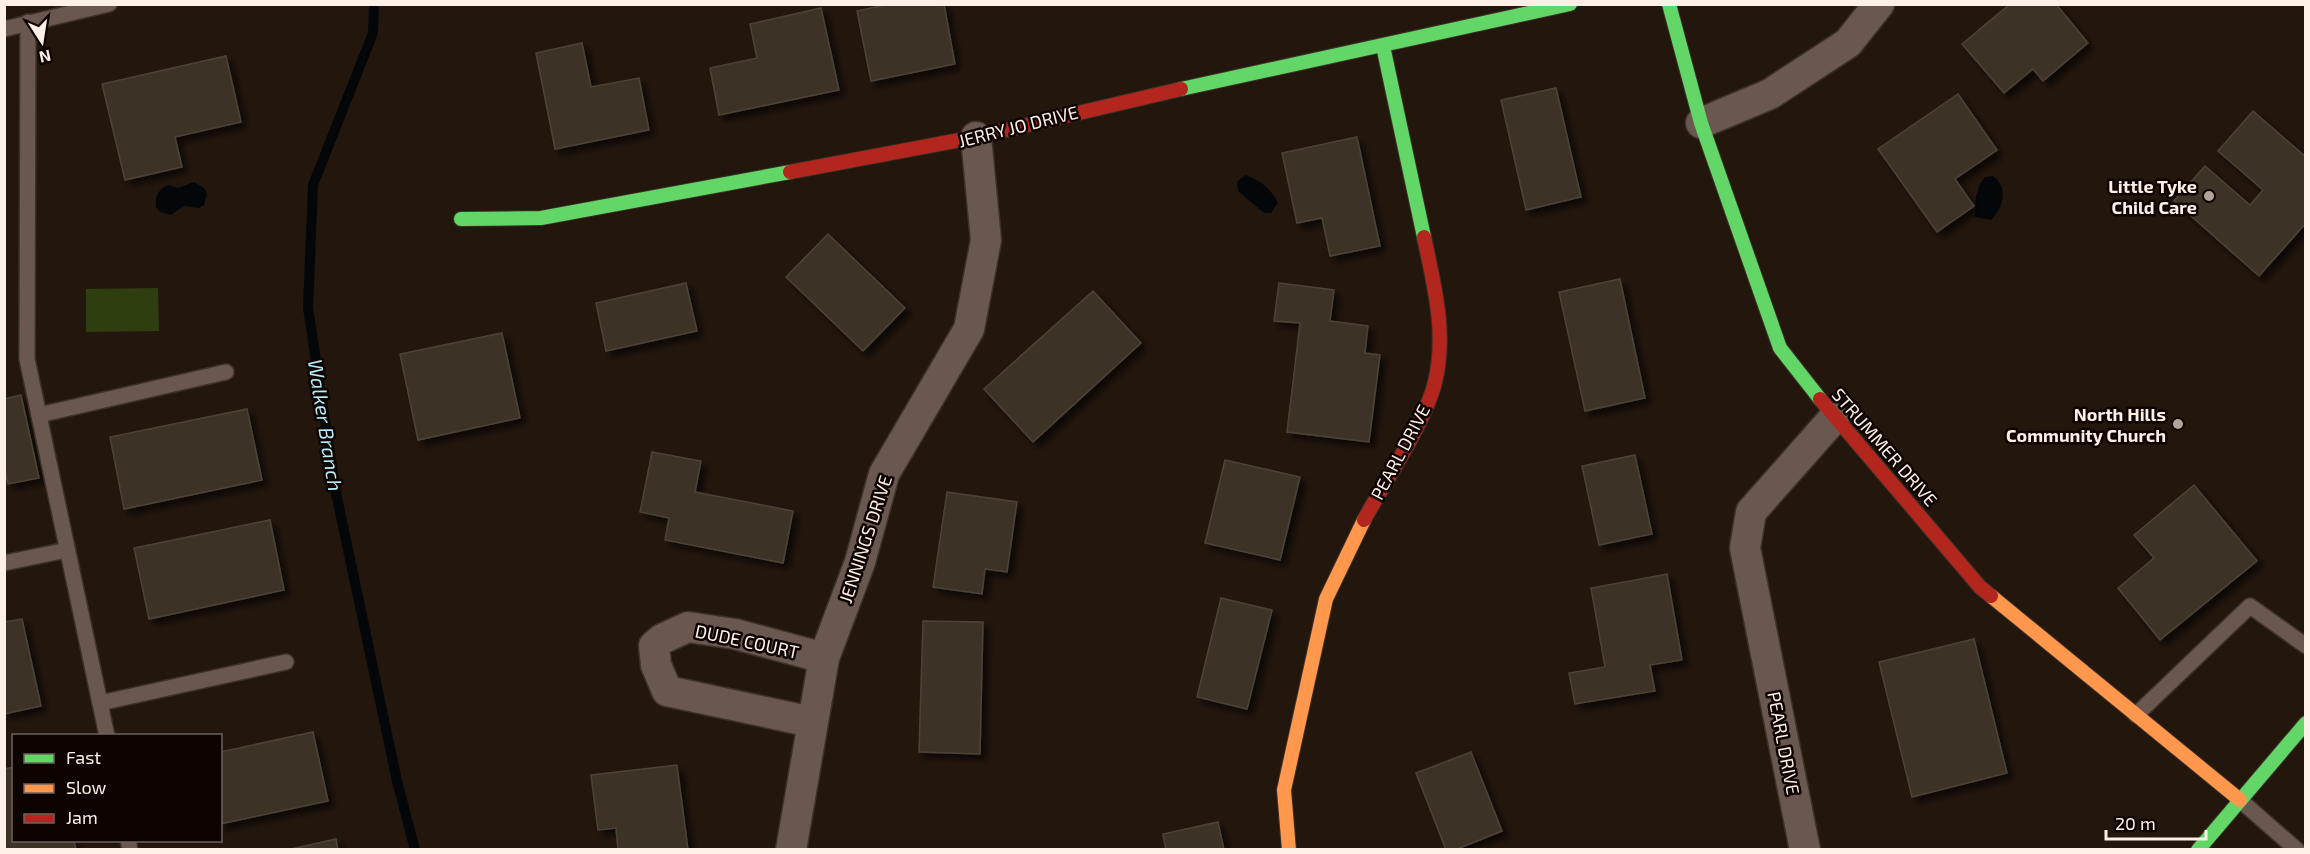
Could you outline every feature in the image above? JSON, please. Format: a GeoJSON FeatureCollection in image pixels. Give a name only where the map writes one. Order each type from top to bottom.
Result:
{"type":"FeatureCollection","features":[{"type":"Feature","properties":{"kind":"street","name":"JERRY JO DRIVE"},"geometry":{"type":"LineString","coordinates":[[461,219],[541,218],[976,137],[1073,112],[1570,4]]}},
{"type":"Feature","properties":{"kind":"street","name":"STRUMMER DRIVE"},"geometry":{"type":"LineString","coordinates":[[1669,4],[1701,123],[1780,348],[1834,418],[1980,587],[2240,800]]}},
{"type":"Feature","properties":{"kind":"street"},"geometry":{"type":"LineString","coordinates":[[1701,123],[1770,94],[1848,43],[1879,4]]}},
{"type":"Feature","properties":{"kind":"street","name":"PEARL DRIVE"},"geometry":{"type":"LineString","coordinates":[[1290,849],[1286,837],[1284,790],[1326,599],[1351,543],[1419,420],[1435,383],[1440,345],[1438,305],[1383,46]]}},
{"type":"Feature","properties":{"kind":"street","name":"JENNINGS DRIVE"},"geometry":{"type":"LineString","coordinates":[[791,849],[824,658],[860,561],[884,474],[969,329],[986,240],[976,137]]}},
{"type":"Feature","properties":{"kind":"street","name":"PEARL DRIVE"},"geometry":{"type":"LineString","coordinates":[[1805,849],[1745,548],[1751,512],[1834,418]]}},
{"type":"Feature","properties":{"kind":"street","name":"DUDE COURT"},"geometry":{"type":"LineString","coordinates":[[812,722],[667,691],[656,665],[654,646],[662,639],[688,627],[735,634],[824,658]]}},
{"type":"Feature","properties":{"kind":"street"},"geometry":{"type":"LineString","coordinates":[[2198,849],[2306,723]]}},
{"type":"Feature","properties":{"kind":"lane"},"geometry":{"type":"LineString","coordinates":[[4,29],[109,4]]}},
{"type":"Feature","properties":{"kind":"lane"},"geometry":{"type":"LineString","coordinates":[[28,22],[27,359],[107,734]]}},
{"type":"Feature","properties":{"kind":"lane"},"geometry":{"type":"LineString","coordinates":[[39,415],[226,372]]}},
{"type":"Feature","properties":{"kind":"lane"},"geometry":{"type":"LineString","coordinates":[[4,563],[67,550]]}},
{"type":"Feature","properties":{"kind":"lane"},"geometry":{"type":"LineString","coordinates":[[2136,716],[2250,606],[2306,646]]}},
{"type":"Feature","properties":{"kind":"lane"},"geometry":{"type":"LineString","coordinates":[[100,703],[286,662]]}},
{"type":"Feature","properties":{"kind":"lane"},"geometry":{"type":"LineString","coordinates":[[2240,800],[2297,849]]}},
{"type":"Feature","properties":{"kind":"green space"},"geometry":{"type":"Polygon","coordinates":[[[158,288],[159,331],[86,332],[86,289],[158,288]]]}},
{"type":"Feature","properties":{"kind":"shaded area"},"geometry":{"type":"Polygon","coordinates":[[[1245,175],[1256,180],[1272,193],[1278,203],[1271,213],[1264,213],[1238,191],[1237,182],[1245,175]]]}},
{"type":"Feature","properties":{"kind":"shaded area"},"geometry":{"type":"Polygon","coordinates":[[[1993,176],[2003,192],[1999,210],[1991,220],[1975,217],[1976,196],[1980,184],[1985,177],[1993,176]]]}},
{"type":"Feature","properties":{"kind":"shaded area"},"geometry":{"type":"Polygon","coordinates":[[[194,182],[204,188],[207,194],[204,205],[199,208],[184,206],[171,215],[160,212],[156,207],[158,194],[168,185],[178,188],[194,182]]]}},
{"type":"Feature","properties":{"kind":"building"},"geometry":{"type":"Polygon","coordinates":[[[889,4],[944,4],[955,64],[871,81],[857,11],[889,4]]]}},
{"type":"Feature","properties":{"kind":"building"},"geometry":{"type":"Polygon","coordinates":[[[2010,4],[2056,4],[2088,43],[2043,81],[2033,69],[2004,93],[1962,44],[2010,4]]]}},
{"type":"Feature","properties":{"kind":"building"},"geometry":{"type":"Polygon","coordinates":[[[821,8],[839,90],[719,115],[710,68],[757,58],[750,24],[821,8]]]}},
{"type":"Feature","properties":{"kind":"building"},"geometry":{"type":"Polygon","coordinates":[[[582,43],[591,87],[639,78],[649,130],[555,149],[536,53],[582,43]]]}},
{"type":"Feature","properties":{"kind":"building"},"geometry":{"type":"Polygon","coordinates":[[[226,56],[241,122],[175,137],[182,167],[125,180],[102,84],[226,56]]]}},
{"type":"Feature","properties":{"kind":"building"},"geometry":{"type":"Polygon","coordinates":[[[1556,88],[1581,197],[1526,210],[1501,100],[1556,88]]]}},
{"type":"Feature","properties":{"kind":"building"},"geometry":{"type":"Polygon","coordinates":[[[1958,94],[1997,150],[1955,179],[1974,206],[1937,232],[1878,149],[1958,94]]]}},
{"type":"Feature","properties":{"kind":"building","name":"Little Tyke Child Care"},"geometry":{"type":"Polygon","coordinates":[[[2253,111],[2306,157],[2306,223],[2259,276],[2174,201],[2205,166],[2250,205],[2263,190],[2218,151],[2253,111]]]}},
{"type":"Feature","properties":{"kind":"building"},"geometry":{"type":"Polygon","coordinates":[[[1357,137],[1380,246],[1330,256],[1322,218],[1297,223],[1282,153],[1357,137]]]}},
{"type":"Feature","properties":{"kind":"building"},"geometry":{"type":"Polygon","coordinates":[[[828,234],[905,308],[863,351],[786,277],[828,234]]]}},
{"type":"Feature","properties":{"kind":"building"},"geometry":{"type":"Polygon","coordinates":[[[1620,279],[1645,398],[1585,411],[1559,292],[1620,279]]]}},
{"type":"Feature","properties":{"kind":"building"},"geometry":{"type":"Polygon","coordinates":[[[686,283],[697,331],[606,351],[596,303],[686,283]]]}},
{"type":"Feature","properties":{"kind":"building"},"geometry":{"type":"Polygon","coordinates":[[[1279,283],[1334,290],[1330,321],[1368,326],[1365,353],[1380,355],[1369,442],[1287,432],[1300,323],[1274,321],[1279,283]]]}},
{"type":"Feature","properties":{"kind":"building"},"geometry":{"type":"Polygon","coordinates":[[[1093,291],[1141,343],[1033,442],[984,389],[1093,291]]]}},
{"type":"Feature","properties":{"kind":"building"},"geometry":{"type":"Polygon","coordinates":[[[502,333],[520,418],[418,440],[400,354],[502,333]]]}},
{"type":"Feature","properties":{"kind":"building"},"geometry":{"type":"Polygon","coordinates":[[[21,395],[39,478],[8,484],[4,467],[4,399],[21,395]]]}},
{"type":"Feature","properties":{"kind":"building"},"geometry":{"type":"Polygon","coordinates":[[[247,409],[262,480],[124,509],[110,437],[247,409]]]}},
{"type":"Feature","properties":{"kind":"building"},"geometry":{"type":"Polygon","coordinates":[[[652,452],[701,461],[695,492],[793,511],[783,563],[665,540],[669,518],[640,512],[652,452]]]}},
{"type":"Feature","properties":{"kind":"building"},"geometry":{"type":"Polygon","coordinates":[[[1635,455],[1652,534],[1599,545],[1582,466],[1635,455]]]}},
{"type":"Feature","properties":{"kind":"building"},"geometry":{"type":"Polygon","coordinates":[[[1225,460],[1300,477],[1280,560],[1205,543],[1225,460]]]}},
{"type":"Feature","properties":{"kind":"building"},"geometry":{"type":"Polygon","coordinates":[[[2194,485],[2257,561],[2160,640],[2118,588],[2154,558],[2134,535],[2194,485]]]}},
{"type":"Feature","properties":{"kind":"building"},"geometry":{"type":"Polygon","coordinates":[[[947,492],[1017,502],[1007,572],[985,569],[982,594],[933,587],[947,492]]]}},
{"type":"Feature","properties":{"kind":"building"},"geometry":{"type":"Polygon","coordinates":[[[270,520],[284,590],[149,619],[134,548],[270,520]]]}},
{"type":"Feature","properties":{"kind":"building"},"geometry":{"type":"Polygon","coordinates":[[[1667,574],[1682,660],[1650,665],[1655,691],[1575,704],[1569,673],[1605,667],[1591,588],[1667,574]]]}},
{"type":"Feature","properties":{"kind":"building"},"geometry":{"type":"Polygon","coordinates":[[[1221,598],[1272,610],[1247,709],[1197,697],[1221,598]]]}},
{"type":"Feature","properties":{"kind":"building"},"geometry":{"type":"Polygon","coordinates":[[[22,619],[41,706],[4,714],[4,622],[22,619]]]}},
{"type":"Feature","properties":{"kind":"building"},"geometry":{"type":"Polygon","coordinates":[[[923,621],[983,622],[980,754],[919,752],[923,621]]]}},
{"type":"Feature","properties":{"kind":"building"},"geometry":{"type":"Polygon","coordinates":[[[1974,639],[2007,773],[1912,797],[1879,662],[1974,639]]]}},
{"type":"Feature","properties":{"kind":"building"},"geometry":{"type":"Polygon","coordinates":[[[313,732],[328,801],[222,824],[222,752],[313,732]]]}},
{"type":"Feature","properties":{"kind":"building"},"geometry":{"type":"Polygon","coordinates":[[[1471,752],[1502,831],[1455,850],[1446,850],[1416,773],[1471,752]]]}},
{"type":"Feature","properties":{"kind":"building"},"geometry":{"type":"Polygon","coordinates":[[[677,765],[688,850],[618,850],[616,828],[598,830],[591,775],[677,765]]]}},
{"type":"Feature","properties":{"kind":"building"},"geometry":{"type":"Polygon","coordinates":[[[12,767],[12,842],[74,842],[76,850],[4,850],[4,769],[12,767]]]}},
{"type":"Feature","properties":{"kind":"building"},"geometry":{"type":"Polygon","coordinates":[[[1218,822],[1224,850],[1166,850],[1163,834],[1218,822]]]}},
{"type":"Feature","properties":{"kind":"building"},"geometry":{"type":"Polygon","coordinates":[[[336,839],[338,850],[287,850],[336,839]]]}},
{"type":"Feature","properties":{"kind":"waterway","name":"Walker Branch"},"geometry":{"type":"LineString","coordinates":[[374,4],[373,33],[313,185],[308,308],[336,493],[397,781],[415,850]]}},
{"type":"Feature","properties":{"kind":"traffic: fast"},"geometry":{"type":"LineString","coordinates":[[1181,89],[1570,4]]}},
{"type":"Feature","properties":{"kind":"traffic: fast"},"geometry":{"type":"LineString","coordinates":[[1669,4],[1701,123],[1780,348],[1820,399]]}},
{"type":"Feature","properties":{"kind":"traffic: fast"},"geometry":{"type":"LineString","coordinates":[[1383,46],[1424,237]]}},
{"type":"Feature","properties":{"kind":"traffic: fast"},"geometry":{"type":"LineString","coordinates":[[461,219],[541,218],[790,172]]}},
{"type":"Feature","properties":{"kind":"traffic: fast"},"geometry":{"type":"LineString","coordinates":[[2198,850],[2306,723]]}},
{"type":"Feature","properties":{"kind":"traffic: slow"},"geometry":{"type":"LineString","coordinates":[[1289,850],[1284,790],[1326,599],[1364,520]]}},
{"type":"Feature","properties":{"kind":"traffic: slow"},"geometry":{"type":"LineString","coordinates":[[1991,596],[2240,800]]}},
{"type":"Feature","properties":{"kind":"traffic: jam"},"geometry":{"type":"LineString","coordinates":[[790,172],[976,137],[1181,89]]}},
{"type":"Feature","properties":{"kind":"traffic: jam"},"geometry":{"type":"LineString","coordinates":[[1364,520],[1414,433],[1435,382],[1440,345],[1438,309],[1424,237]]}},
{"type":"Feature","properties":{"kind":"traffic: jam"},"geometry":{"type":"LineString","coordinates":[[1820,399],[1980,587],[1991,596]]}},
{"type":"Feature","properties":{"kind":"place","name":"Little Tyke Child Care"},"geometry":{"type":"Point","coordinates":[2209,196]}},
{"type":"Feature","properties":{"kind":"place","name":"North Hills Community Church"},"geometry":{"type":"Point","coordinates":[2178,424]}}]}
